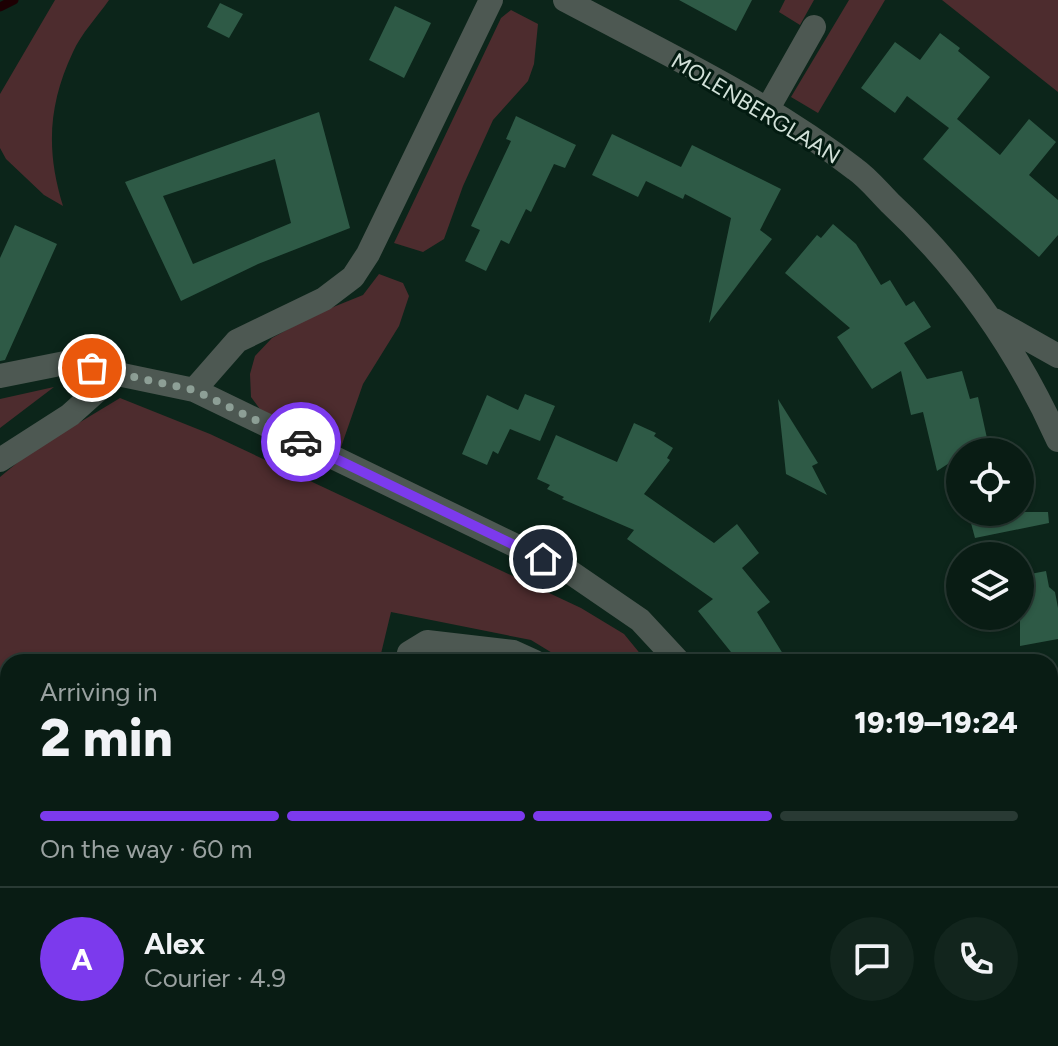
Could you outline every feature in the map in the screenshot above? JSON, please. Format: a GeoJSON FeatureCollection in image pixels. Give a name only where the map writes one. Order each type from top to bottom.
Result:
{"type":"FeatureCollection","features":[{"type":"Feature","properties":{"kind":"street"},"geometry":{"type":"LineString","coordinates":[[194,390],[237,341],[324,299],[353,277],[368,254],[491,0]]}},
{"type":"Feature","properties":{"kind":"street","name":"MOLENBERGLAAN"},"geometry":{"type":"LineString","coordinates":[[565,0],[767,110],[857,170],[931,242],[972,291],[1032,385],[1058,440]]}},
{"type":"Feature","properties":{"kind":"street"},"geometry":{"type":"LineString","coordinates":[[767,110],[814,27]]}},
{"type":"Feature","properties":{"kind":"street"},"geometry":{"type":"LineString","coordinates":[[991,318],[1058,356]]}},
{"type":"Feature","properties":{"kind":"street"},"geometry":{"type":"LineString","coordinates":[[0,376],[65,363],[194,390],[570,572],[640,620],[672,654]]}},
{"type":"Feature","properties":{"kind":"street"},"geometry":{"type":"LineString","coordinates":[[0,460],[70,415],[118,372]]}},
{"type":"Feature","properties":{"kind":"street"},"geometry":{"type":"LineString","coordinates":[[409,654],[427,642],[517,654]]}},
{"type":"Feature","properties":{"kind":"shaded area"},"geometry":{"type":"Polygon","coordinates":[[[55,0],[109,0],[76,45],[58,91],[52,147],[63,206],[44,195],[6,159],[0,148],[0,94],[55,0]]]}},
{"type":"Feature","properties":{"kind":"shaded area"},"geometry":{"type":"Polygon","coordinates":[[[785,0],[814,0],[800,25],[779,12],[785,0]]]}},
{"type":"Feature","properties":{"kind":"shaded area"},"geometry":{"type":"Polygon","coordinates":[[[849,0],[885,0],[818,113],[791,97],[849,0]]]}},
{"type":"Feature","properties":{"kind":"shaded area"},"geometry":{"type":"Polygon","coordinates":[[[942,0],[1058,0],[1058,92],[942,0]]]}},
{"type":"Feature","properties":{"kind":"shaded area"},"geometry":{"type":"Polygon","coordinates":[[[511,10],[538,24],[534,64],[528,81],[493,120],[463,186],[444,239],[423,252],[394,243],[501,18],[511,10]]]}},
{"type":"Feature","properties":{"kind":"shaded area"},"geometry":{"type":"Polygon","coordinates":[[[379,274],[403,283],[409,296],[399,326],[363,384],[340,450],[262,412],[251,397],[250,374],[255,356],[272,338],[316,314],[363,295],[379,274]]]}},
{"type":"Feature","properties":{"kind":"shaded area"},"geometry":{"type":"Polygon","coordinates":[[[54,387],[0,428],[0,399],[54,387]]]}},
{"type":"Feature","properties":{"kind":"shaded area"},"geometry":{"type":"Polygon","coordinates":[[[120,398],[210,434],[581,608],[624,634],[640,654],[554,654],[531,640],[391,612],[381,654],[0,654],[0,477],[29,453],[120,398]]]}},
{"type":"Feature","properties":{"kind":"building"},"geometry":{"type":"Polygon","coordinates":[[[679,0],[752,0],[736,31],[679,0]]]}},
{"type":"Feature","properties":{"kind":"building"},"geometry":{"type":"Polygon","coordinates":[[[220,3],[243,14],[229,38],[207,27],[220,3]]]}},
{"type":"Feature","properties":{"kind":"building"},"geometry":{"type":"Polygon","coordinates":[[[395,6],[431,23],[404,78],[369,60],[395,6]]]}},
{"type":"Feature","properties":{"kind":"building"},"geometry":{"type":"Polygon","coordinates":[[[940,33],[990,77],[957,119],[1000,155],[1029,119],[1056,142],[1029,175],[1058,200],[1058,235],[1039,257],[923,159],[949,128],[907,96],[895,113],[861,88],[895,42],[920,60],[940,33]]]}},
{"type":"Feature","properties":{"kind":"building"},"geometry":{"type":"Polygon","coordinates":[[[319,112],[350,228],[258,264],[181,301],[125,182],[319,112]],[[275,159],[163,196],[193,264],[291,223],[275,159]]]}},
{"type":"Feature","properties":{"kind":"building"},"geometry":{"type":"Polygon","coordinates":[[[516,116],[576,145],[565,168],[554,164],[531,212],[526,209],[509,244],[501,240],[486,271],[465,261],[480,230],[471,226],[511,141],[506,139],[516,116]]]}},
{"type":"Feature","properties":{"kind":"building"},"geometry":{"type":"Polygon","coordinates":[[[612,134],[681,167],[692,145],[781,189],[760,230],[772,239],[709,323],[731,218],[685,194],[683,199],[646,181],[638,197],[592,175],[612,134]]]}},
{"type":"Feature","properties":{"kind":"building"},"geometry":{"type":"Polygon","coordinates":[[[833,224],[856,244],[881,285],[890,280],[906,306],[914,301],[931,327],[904,343],[927,379],[962,371],[970,399],[978,397],[987,438],[946,438],[946,465],[937,471],[923,412],[911,415],[901,371],[872,389],[837,337],[850,328],[785,273],[817,235],[821,238],[833,224]]]}},
{"type":"Feature","properties":{"kind":"building"},"geometry":{"type":"Polygon","coordinates":[[[15,225],[57,244],[5,360],[0,361],[0,258],[15,225]]]}},
{"type":"Feature","properties":{"kind":"building"},"geometry":{"type":"Polygon","coordinates":[[[525,394],[555,406],[540,441],[510,429],[498,454],[493,451],[487,465],[462,454],[487,395],[518,410],[525,394]]]}},
{"type":"Feature","properties":{"kind":"building"},"geometry":{"type":"Polygon","coordinates":[[[778,399],[818,463],[812,466],[827,495],[786,474],[778,399]]]}},
{"type":"Feature","properties":{"kind":"building"},"geometry":{"type":"Polygon","coordinates":[[[634,423],[656,433],[654,436],[673,448],[667,458],[670,460],[644,494],[714,543],[737,524],[759,553],[742,568],[770,602],[757,612],[783,654],[733,654],[698,611],[713,599],[627,539],[634,530],[562,499],[564,497],[547,489],[550,485],[537,479],[556,435],[617,462],[634,423]]]}},
{"type":"Feature","properties":{"kind":"building"},"geometry":{"type":"Polygon","coordinates":[[[1034,512],[1048,512],[1049,523],[975,538],[972,526],[1034,526],[1034,512]]]}},
{"type":"Feature","properties":{"kind":"building"},"geometry":{"type":"Polygon","coordinates":[[[1046,571],[1049,587],[1055,592],[1058,639],[1020,646],[1020,630],[1034,630],[1034,573],[1046,571]]]}},
{"type":"Feature","properties":{"kind":"waterway"},"geometry":{"type":"LineString","coordinates":[[0,7],[14,0]]}},
{"type":"Feature","properties":{"kind":"way so far"},"geometry":{"type":"LineString","coordinates":[[92,368],[194,390],[301,442]]}},
{"type":"Feature","properties":{"kind":"route"},"geometry":{"type":"LineString","coordinates":[[301,442],[543,559]]}}]}
